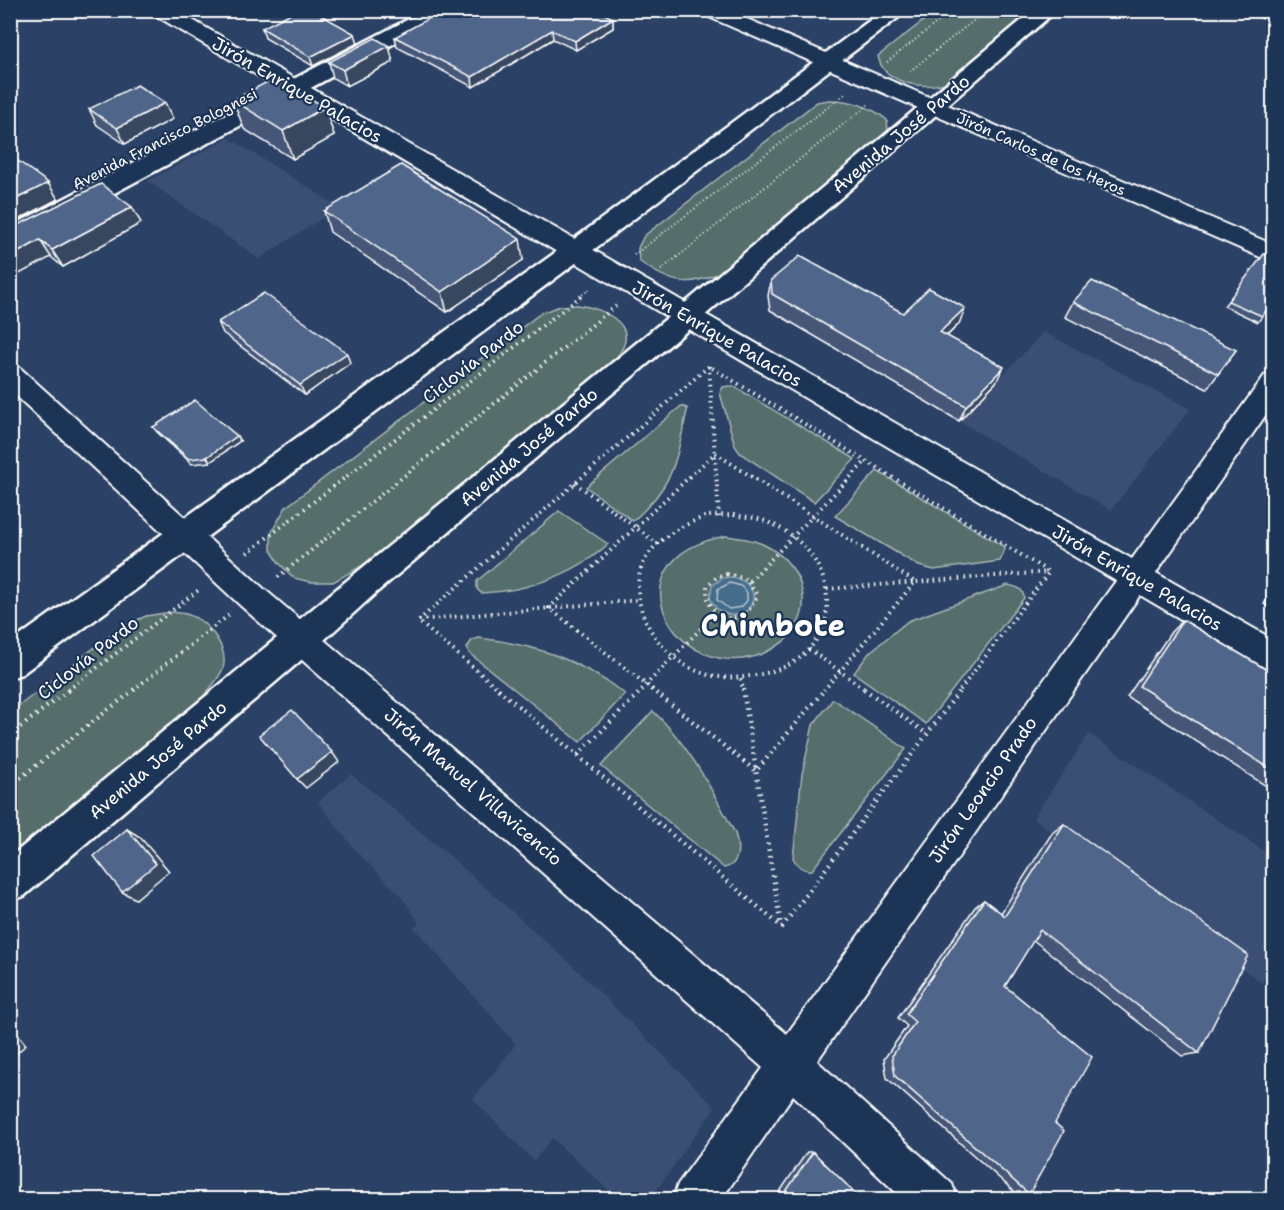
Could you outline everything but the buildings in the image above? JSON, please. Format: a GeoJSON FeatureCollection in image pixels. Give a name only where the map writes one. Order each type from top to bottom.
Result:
{"type":"FeatureCollection","features":[{"type":"Feature","properties":{"kind":"main road","name":"Avenida Francisco Bolognesi"},"geometry":{"type":"LineString","coordinates":[[10,238],[416,10]]}},
{"type":"Feature","properties":{"kind":"main road","name":"Avenida Francisco Bolognesi"},"geometry":{"type":"LineString","coordinates":[[10,219],[442,10]]}},
{"type":"Feature","properties":{"kind":"main road"},"geometry":{"type":"LineString","coordinates":[[10,663],[575,251],[898,10]]}},
{"type":"Feature","properties":{"kind":"main road","name":"Avenida José Pardo"},"geometry":{"type":"LineString","coordinates":[[10,882],[302,640],[368,581],[687,316],[1047,10]]}},
{"type":"Feature","properties":{"kind":"street","name":"Jirón Enrique Palacios"},"geometry":{"type":"LineString","coordinates":[[160,10],[1274,657]]}},
{"type":"Feature","properties":{"kind":"street","name":"Jirón Carlos de los Heros"},"geometry":{"type":"LineString","coordinates":[[709,10],[1274,255]]}},
{"type":"Feature","properties":{"kind":"street"},"geometry":{"type":"LineString","coordinates":[[1260,10],[1274,15]]}},
{"type":"Feature","properties":{"kind":"street","name":"Jirón Manuel Villavicencio"},"geometry":{"type":"LineString","coordinates":[[10,374],[183,536],[789,1063],[936,1200]]}},
{"type":"Feature","properties":{"kind":"street","name":"Jirón Leoncio Prado"},"geometry":{"type":"LineString","coordinates":[[694,1200],[1274,382]]}},
{"type":"Feature","properties":{"kind":"path","name":"Ciclovía Pardo"},"geometry":{"type":"LineString","coordinates":[[10,735],[953,10]]}},
{"type":"Feature","properties":{"kind":"path"},"geometry":{"type":"LineString","coordinates":[[10,786],[252,597],[987,10]]}},
{"type":"Feature","properties":{"kind":"path"},"geometry":{"type":"LineString","coordinates":[[709,366],[719,517]]}},
{"type":"Feature","properties":{"kind":"path"},"geometry":{"type":"LineString","coordinates":[[709,366],[1049,572]]}},
{"type":"Feature","properties":{"kind":"path"},"geometry":{"type":"LineString","coordinates":[[418,621],[709,366]]}},
{"type":"Feature","properties":{"kind":"path"},"geometry":{"type":"LineString","coordinates":[[715,453],[915,582]]}},
{"type":"Feature","properties":{"kind":"path"},"geometry":{"type":"LineString","coordinates":[[549,608],[715,453]]}},
{"type":"Feature","properties":{"kind":"path"},"geometry":{"type":"LineString","coordinates":[[750,581],[866,461]]}},
{"type":"Feature","properties":{"kind":"path"},"geometry":{"type":"LineString","coordinates":[[575,483],[658,544]]}},
{"type":"Feature","properties":{"kind":"path"},"geometry":{"type":"LineString","coordinates":[[734,515],[764,520],[793,536],[812,554],[826,578],[829,605],[822,632],[805,655],[779,671],[741,678],[715,676],[684,665],[659,646],[643,621],[637,595],[641,569],[658,544],[677,528],[704,518],[734,515]]}},
{"type":"Feature","properties":{"kind":"path"},"geometry":{"type":"LineString","coordinates":[[827,589],[1049,572]]}},
{"type":"Feature","properties":{"kind":"path"},"geometry":{"type":"LineString","coordinates":[[782,927],[1049,572]]}},
{"type":"Feature","properties":{"kind":"path"},"geometry":{"type":"LineString","coordinates":[[726,574],[735,574],[750,581],[758,595],[754,609],[748,614],[732,618],[716,613],[709,607],[705,593],[712,580],[726,574]]}},
{"type":"Feature","properties":{"kind":"path"},"geometry":{"type":"LineString","coordinates":[[756,771],[915,582]]}},
{"type":"Feature","properties":{"kind":"path"},"geometry":{"type":"LineString","coordinates":[[418,621],[638,600]]}},
{"type":"Feature","properties":{"kind":"path"},"geometry":{"type":"LineString","coordinates":[[549,608],[756,771]]}},
{"type":"Feature","properties":{"kind":"path"},"geometry":{"type":"LineString","coordinates":[[578,755],[716,613]]}},
{"type":"Feature","properties":{"kind":"path"},"geometry":{"type":"LineString","coordinates":[[418,621],[782,927]]}},
{"type":"Feature","properties":{"kind":"path"},"geometry":{"type":"LineString","coordinates":[[809,649],[927,734]]}},
{"type":"Feature","properties":{"kind":"path"},"geometry":{"type":"LineString","coordinates":[[741,678],[782,927]]}},
{"type":"Feature","properties":{"kind":"shaded area"},"geometry":{"type":"Polygon","coordinates":[[[229,138],[339,207],[259,259],[148,181],[229,138]]]}},
{"type":"Feature","properties":{"kind":"shaded area"},"geometry":{"type":"Polygon","coordinates":[[[1044,332],[1190,409],[1111,510],[959,421],[1044,332]]]}},
{"type":"Feature","properties":{"kind":"shaded area"},"geometry":{"type":"Polygon","coordinates":[[[1089,734],[1273,857],[1273,960],[1262,983],[1033,818],[1089,734]]]}},
{"type":"Feature","properties":{"kind":"shaded area"},"geometry":{"type":"Polygon","coordinates":[[[351,774],[451,857],[575,968],[715,1107],[650,1199],[618,1199],[552,1138],[534,1161],[473,1099],[516,1044],[414,928],[419,923],[402,897],[357,852],[318,802],[351,774]]]}},
{"type":"Feature","properties":{"kind":"green space"},"geometry":{"type":"Polygon","coordinates":[[[936,11],[1037,11],[978,63],[959,77],[946,83],[916,85],[901,81],[889,74],[881,65],[878,56],[936,11]]]}},
{"type":"Feature","properties":{"kind":"green space"},"geometry":{"type":"Polygon","coordinates":[[[845,101],[874,111],[887,120],[888,131],[865,154],[727,269],[702,279],[682,282],[672,280],[639,261],[638,248],[644,236],[817,102],[845,101]]]}},
{"type":"Feature","properties":{"kind":"green space"},"geometry":{"type":"Polygon","coordinates":[[[578,305],[606,313],[621,324],[625,332],[625,341],[620,353],[611,362],[376,558],[333,582],[311,582],[294,578],[279,563],[271,550],[271,533],[286,507],[541,313],[560,306],[578,305]]]}},
{"type":"Feature","properties":{"kind":"green space"},"geometry":{"type":"Polygon","coordinates":[[[723,387],[735,387],[855,459],[814,502],[740,453],[735,446],[720,393],[723,387]]]}},
{"type":"Feature","properties":{"kind":"green space"},"geometry":{"type":"Polygon","coordinates":[[[681,406],[687,408],[687,411],[671,472],[647,508],[633,521],[586,487],[681,406]]]}},
{"type":"Feature","properties":{"kind":"green space"},"geometry":{"type":"Polygon","coordinates":[[[877,471],[1003,546],[1005,549],[1000,561],[934,570],[919,566],[835,516],[877,471]]]}},
{"type":"Feature","properties":{"kind":"green space"},"geometry":{"type":"Polygon","coordinates":[[[559,511],[608,544],[581,564],[532,585],[498,592],[481,593],[477,589],[477,581],[559,511]]]}},
{"type":"Feature","properties":{"kind":"green space"},"geometry":{"type":"Polygon","coordinates":[[[726,536],[760,543],[770,548],[789,565],[801,586],[803,598],[799,621],[786,640],[762,654],[730,659],[703,653],[680,637],[666,616],[661,592],[668,568],[689,549],[726,536]]]}},
{"type":"Feature","properties":{"kind":"green space"},"geometry":{"type":"Polygon","coordinates":[[[1008,585],[1021,590],[1024,598],[926,724],[854,673],[870,652],[908,621],[1008,585]]]}},
{"type":"Feature","properties":{"kind":"green space"},"geometry":{"type":"Polygon","coordinates":[[[171,612],[196,618],[215,636],[223,652],[224,660],[218,678],[195,706],[11,857],[11,712],[120,628],[146,616],[171,612]]]}},
{"type":"Feature","properties":{"kind":"green space"},"geometry":{"type":"Polygon","coordinates":[[[479,638],[520,645],[556,655],[591,671],[625,694],[580,742],[469,653],[467,648],[472,640],[479,638]]]}},
{"type":"Feature","properties":{"kind":"green space"},"geometry":{"type":"Polygon","coordinates":[[[833,699],[906,749],[812,870],[806,870],[798,866],[793,858],[802,774],[813,725],[833,699]]]}},
{"type":"Feature","properties":{"kind":"green space"},"geometry":{"type":"Polygon","coordinates":[[[653,711],[689,754],[735,833],[737,854],[730,866],[724,868],[601,766],[653,711]]]}},
{"type":"Feature","properties":{"kind":"water"},"geometry":{"type":"Polygon","coordinates":[[[723,578],[742,580],[750,587],[753,597],[749,609],[732,615],[721,612],[710,598],[712,586],[723,578]]]}},
{"type":"Feature","properties":{"kind":"district","name":"Chimbote"},"geometry":{"type":"Point","coordinates":[773,626]}}]}
